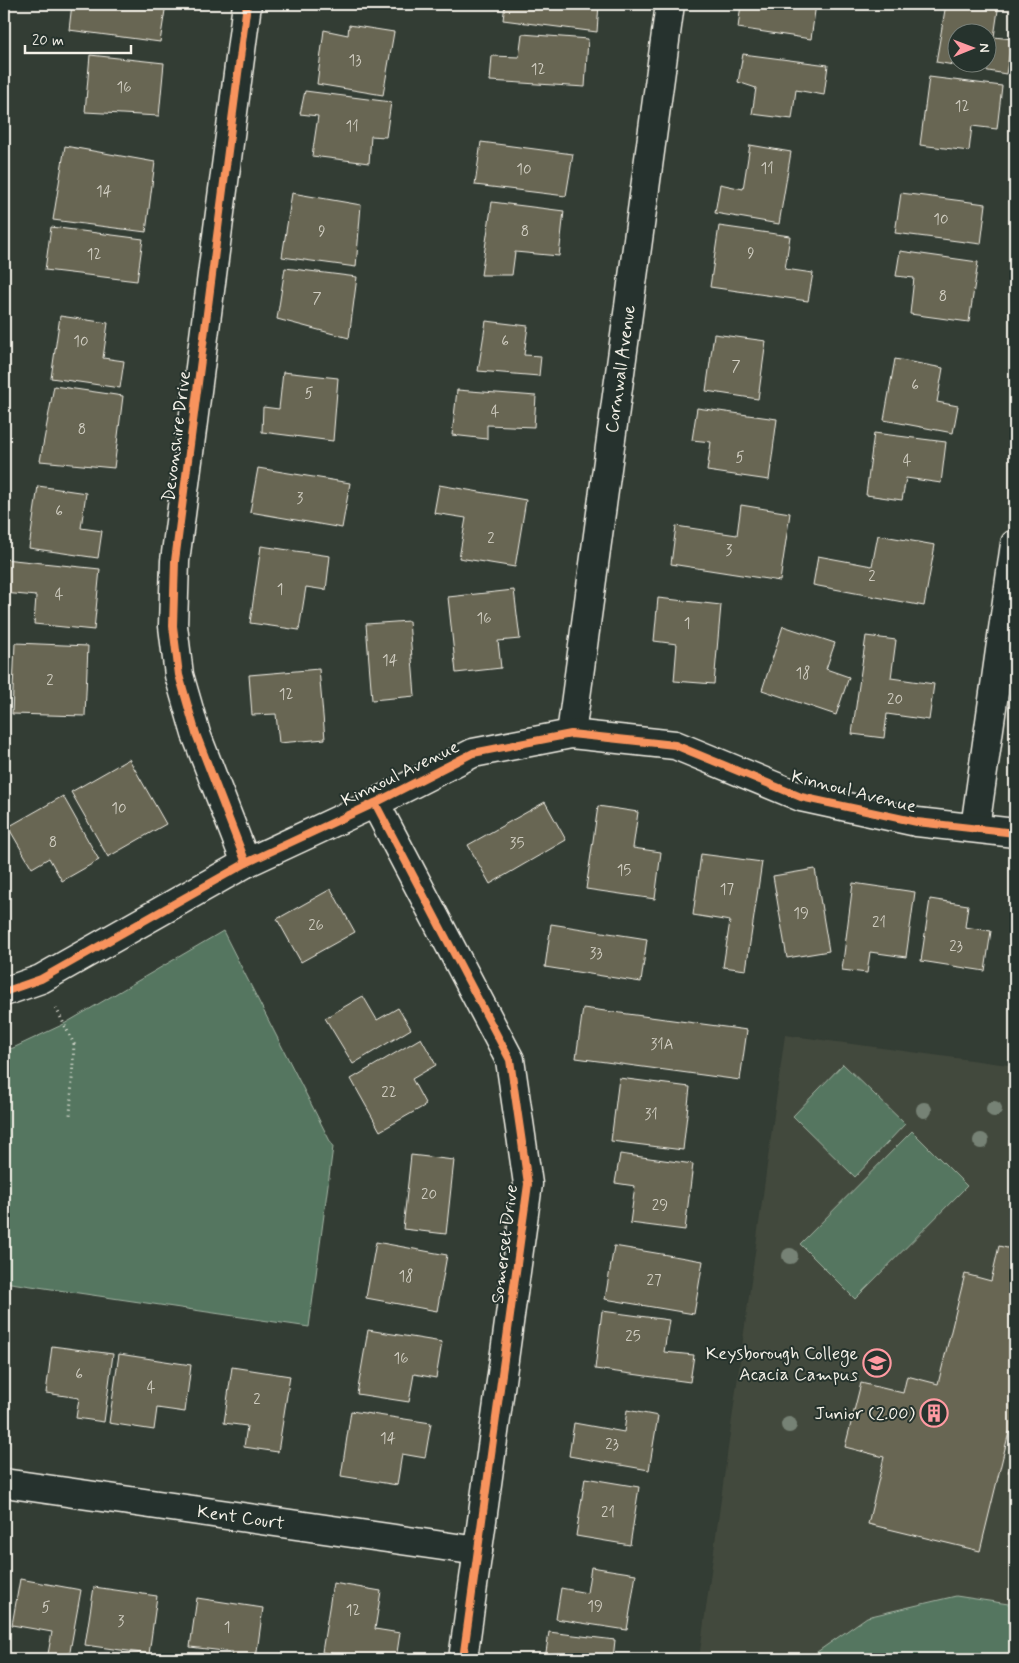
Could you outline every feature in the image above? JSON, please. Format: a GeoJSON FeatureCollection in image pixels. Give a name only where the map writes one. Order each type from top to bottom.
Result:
{"type":"FeatureCollection","features":[{"type":"Feature","properties":{"kind":"street","name":"Devonshire Drive"},"geometry":{"type":"LineString","coordinates":[[246,863],[196,734],[179,675],[173,626],[175,561],[247,4]]}},
{"type":"Feature","properties":{"kind":"street","name":"Cornwall Avenue"},"geometry":{"type":"LineString","coordinates":[[570,734],[670,4]]}},
{"type":"Feature","properties":{"kind":"street"},"geometry":{"type":"LineString","coordinates":[[975,828],[1015,544]]}},
{"type":"Feature","properties":{"kind":"street","name":"Kinnoul Avenue"},"geometry":{"type":"LineString","coordinates":[[4,992],[40,978],[246,863],[375,803],[473,753],[570,734],[675,745],[801,797],[918,822],[1015,833]]}},
{"type":"Feature","properties":{"kind":"street","name":"Somerset Drive"},"geometry":{"type":"LineString","coordinates":[[375,803],[510,1060],[528,1184],[464,1659]]}},
{"type":"Feature","properties":{"kind":"street","name":"Kent Court"},"geometry":{"type":"LineString","coordinates":[[4,1483],[478,1551]]}},
{"type":"Feature","properties":{"kind":"path"},"geometry":{"type":"LineString","coordinates":[[40,978],[74,1044],[70,1116]]}},
{"type":"Feature","properties":{"kind":"path"},"geometry":{"type":"LineString","coordinates":[[1008,1471],[1015,1472]]}},
{"type":"Feature","properties":{"kind":"shaded area","name":"Keysborough College Acacia Campus"},"geometry":{"type":"Polygon","coordinates":[[[785,1035],[1015,1066],[1015,1659],[699,1659],[785,1035]]]}},
{"type":"Feature","properties":{"kind":"green space"},"geometry":{"type":"Polygon","coordinates":[[[223,931],[333,1147],[309,1327],[4,1282],[4,1050],[13,1048],[64,1024],[223,931]]]}},
{"type":"Feature","properties":{"kind":"green space"},"geometry":{"type":"Polygon","coordinates":[[[843,1064],[905,1124],[855,1177],[793,1116],[843,1064]]]}},
{"type":"Feature","properties":{"kind":"green space"},"geometry":{"type":"Polygon","coordinates":[[[912,1131],[967,1186],[855,1299],[800,1244],[912,1131]]]}},
{"type":"Feature","properties":{"kind":"green space"},"geometry":{"type":"Polygon","coordinates":[[[956,1596],[1015,1605],[1015,1659],[807,1659],[867,1617],[956,1596]]]}},
{"type":"Feature","properties":{"kind":"building"},"geometry":{"type":"Polygon","coordinates":[[[72,4],[166,4],[160,42],[69,30],[72,4]]]}},
{"type":"Feature","properties":{"kind":"building"},"geometry":{"type":"Polygon","coordinates":[[[505,4],[599,4],[597,32],[503,20],[505,4]]]}},
{"type":"Feature","properties":{"kind":"building"},"geometry":{"type":"Polygon","coordinates":[[[741,4],[816,4],[811,39],[738,28],[741,4]]]}},
{"type":"Feature","properties":{"kind":"building"},"geometry":{"type":"Polygon","coordinates":[[[946,4],[964,4],[998,10],[996,24],[946,22],[946,64],[936,62],[946,4]]]}},
{"type":"Feature","properties":{"kind":"building"},"geometry":{"type":"Polygon","coordinates":[[[349,25],[394,32],[383,95],[317,84],[324,30],[348,35],[349,25]]]}},
{"type":"Feature","properties":{"kind":"building"},"geometry":{"type":"Polygon","coordinates":[[[522,34],[588,39],[585,87],[490,81],[492,56],[519,57],[522,34]]]}},
{"type":"Feature","properties":{"kind":"building"},"geometry":{"type":"Polygon","coordinates":[[[996,37],[1012,39],[1006,74],[994,72],[996,72],[996,37]]]}},
{"type":"Feature","properties":{"kind":"building"},"geometry":{"type":"Polygon","coordinates":[[[743,54],[828,65],[824,95],[796,90],[792,119],[752,114],[756,88],[738,82],[743,54]]]}},
{"type":"Feature","properties":{"kind":"building"},"geometry":{"type":"Polygon","coordinates":[[[90,55],[164,63],[159,116],[85,112],[90,55]]]}},
{"type":"Feature","properties":{"kind":"building"},"geometry":{"type":"Polygon","coordinates":[[[929,77],[1002,86],[997,129],[972,126],[969,151],[920,145],[929,77]]]}},
{"type":"Feature","properties":{"kind":"building"},"geometry":{"type":"Polygon","coordinates":[[[305,91],[391,102],[386,137],[371,136],[369,163],[312,156],[318,116],[300,114],[305,91]]]}},
{"type":"Feature","properties":{"kind":"building"},"geometry":{"type":"Polygon","coordinates":[[[481,142],[573,154],[566,196],[475,185],[481,142]]]}},
{"type":"Feature","properties":{"kind":"building"},"geometry":{"type":"Polygon","coordinates":[[[750,145],[791,152],[779,224],[715,213],[720,184],[743,189],[750,145]]]}},
{"type":"Feature","properties":{"kind":"building"},"geometry":{"type":"Polygon","coordinates":[[[65,146],[155,162],[146,232],[53,220],[65,146]]]}},
{"type":"Feature","properties":{"kind":"building"},"geometry":{"type":"Polygon","coordinates":[[[292,193],[361,205],[356,267],[282,257],[292,193]]]}},
{"type":"Feature","properties":{"kind":"building"},"geometry":{"type":"Polygon","coordinates":[[[901,193],[986,204],[981,244],[895,233],[901,193]]]}},
{"type":"Feature","properties":{"kind":"building"},"geometry":{"type":"Polygon","coordinates":[[[492,202],[564,211],[559,256],[515,252],[512,275],[481,275],[492,202]]]}},
{"type":"Feature","properties":{"kind":"building"},"geometry":{"type":"Polygon","coordinates":[[[719,226],[790,236],[785,269],[813,273],[808,301],[710,287],[719,226]]]}},
{"type":"Feature","properties":{"kind":"building"},"geometry":{"type":"Polygon","coordinates":[[[51,227],[143,239],[137,281],[45,270],[51,227]]]}},
{"type":"Feature","properties":{"kind":"building"},"geometry":{"type":"Polygon","coordinates":[[[900,251],[978,262],[969,322],[910,314],[914,278],[896,276],[900,251]]]}},
{"type":"Feature","properties":{"kind":"building"},"geometry":{"type":"Polygon","coordinates":[[[285,268],[357,277],[349,338],[277,319],[285,268]]]}},
{"type":"Feature","properties":{"kind":"building"},"geometry":{"type":"Polygon","coordinates":[[[60,316],[108,323],[103,358],[124,361],[120,388],[51,378],[60,316]]]}},
{"type":"Feature","properties":{"kind":"building"},"geometry":{"type":"Polygon","coordinates":[[[486,321],[528,326],[524,355],[541,356],[539,376],[478,371],[486,321]]]}},
{"type":"Feature","properties":{"kind":"building"},"geometry":{"type":"Polygon","coordinates":[[[714,334],[766,341],[758,399],[706,391],[714,334]]]}},
{"type":"Feature","properties":{"kind":"building"},"geometry":{"type":"Polygon","coordinates":[[[895,359],[943,368],[937,402],[958,406],[953,433],[884,420],[895,359]]]}},
{"type":"Feature","properties":{"kind":"building"},"geometry":{"type":"Polygon","coordinates":[[[283,372],[338,378],[333,441],[262,432],[263,407],[279,409],[283,372]]]}},
{"type":"Feature","properties":{"kind":"building"},"geometry":{"type":"Polygon","coordinates":[[[54,386],[123,396],[114,468],[40,461],[54,386]]]}},
{"type":"Feature","properties":{"kind":"building"},"geometry":{"type":"Polygon","coordinates":[[[457,390],[536,396],[534,427],[487,425],[487,439],[452,435],[457,390]]]}},
{"type":"Feature","properties":{"kind":"building"},"geometry":{"type":"Polygon","coordinates":[[[697,408],[777,419],[769,480],[707,471],[711,442],[692,440],[697,408]]]}},
{"type":"Feature","properties":{"kind":"building"},"geometry":{"type":"Polygon","coordinates":[[[874,433],[946,442],[941,483],[906,478],[902,500],[866,495],[874,433]]]}},
{"type":"Feature","properties":{"kind":"building"},"geometry":{"type":"Polygon","coordinates":[[[258,468],[350,483],[342,528],[250,512],[258,468]]]}},
{"type":"Feature","properties":{"kind":"building"},"geometry":{"type":"Polygon","coordinates":[[[439,485],[526,500],[515,567],[459,558],[466,518],[434,513],[439,485]]]}},
{"type":"Feature","properties":{"kind":"building"},"geometry":{"type":"Polygon","coordinates":[[[38,486],[86,493],[81,528],[102,531],[98,558],[29,548],[38,486]]]}},
{"type":"Feature","properties":{"kind":"building"},"geometry":{"type":"Polygon","coordinates":[[[741,505],[790,513],[780,581],[671,564],[676,526],[737,535],[741,505]]]}},
{"type":"Feature","properties":{"kind":"building"},"geometry":{"type":"Polygon","coordinates":[[[878,535],[935,545],[924,606],[813,585],[818,556],[872,566],[878,535]]]}},
{"type":"Feature","properties":{"kind":"building"},"geometry":{"type":"Polygon","coordinates":[[[261,546],[330,556],[326,590],[306,587],[299,630],[250,623],[261,546]]]}},
{"type":"Feature","properties":{"kind":"building"},"geometry":{"type":"Polygon","coordinates":[[[4,559],[100,569],[94,630],[34,624],[36,596],[4,593],[4,559]]]}},
{"type":"Feature","properties":{"kind":"building"},"geometry":{"type":"Polygon","coordinates":[[[514,590],[520,639],[498,641],[501,668],[456,673],[448,597],[514,590]]]}},
{"type":"Feature","properties":{"kind":"building"},"geometry":{"type":"Polygon","coordinates":[[[658,598],[721,605],[714,684],[674,681],[677,644],[654,641],[658,598]]]}},
{"type":"Feature","properties":{"kind":"building"},"geometry":{"type":"Polygon","coordinates":[[[409,621],[415,696],[372,700],[366,624],[409,621]]]}},
{"type":"Feature","properties":{"kind":"building"},"geometry":{"type":"Polygon","coordinates":[[[783,626],[835,643],[826,669],[849,677],[836,715],[762,690],[783,626]]]}},
{"type":"Feature","properties":{"kind":"building"},"geometry":{"type":"Polygon","coordinates":[[[866,636],[896,640],[891,678],[934,684],[929,720],[887,714],[884,738],[852,734],[866,636]]]}},
{"type":"Feature","properties":{"kind":"building"},"geometry":{"type":"Polygon","coordinates":[[[15,643],[88,646],[85,716],[12,714],[15,643]]]}},
{"type":"Feature","properties":{"kind":"building"},"geometry":{"type":"Polygon","coordinates":[[[319,669],[325,739],[279,743],[276,714],[252,715],[249,675],[319,669]]]}},
{"type":"Feature","properties":{"kind":"building"},"geometry":{"type":"Polygon","coordinates":[[[129,759],[166,824],[108,857],[71,792],[129,759]]]}},
{"type":"Feature","properties":{"kind":"building"},"geometry":{"type":"Polygon","coordinates":[[[63,796],[99,860],[62,881],[49,858],[32,868],[8,827],[63,796]]]}},
{"type":"Feature","properties":{"kind":"building"},"geometry":{"type":"Polygon","coordinates":[[[545,802],[566,840],[490,884],[468,845],[545,802]]]}},
{"type":"Feature","properties":{"kind":"building"},"geometry":{"type":"Polygon","coordinates":[[[598,806],[638,812],[633,848],[661,852],[655,899],[586,889],[598,806]]]}},
{"type":"Feature","properties":{"kind":"building"},"geometry":{"type":"Polygon","coordinates":[[[701,854],[762,862],[746,970],[723,967],[730,921],[693,915],[701,854]]]}},
{"type":"Feature","properties":{"kind":"building"},"geometry":{"type":"Polygon","coordinates":[[[815,869],[829,951],[787,958],[773,876],[815,869]]]}},
{"type":"Feature","properties":{"kind":"building"},"geometry":{"type":"Polygon","coordinates":[[[853,883],[915,892],[906,957],[870,952],[867,973],[842,970],[853,883]]]}},
{"type":"Feature","properties":{"kind":"building"},"geometry":{"type":"Polygon","coordinates":[[[331,889],[355,932],[301,962],[277,919],[331,889]]]}},
{"type":"Feature","properties":{"kind":"building"},"geometry":{"type":"Polygon","coordinates":[[[930,899],[968,905],[965,927],[991,931],[985,971],[921,961],[930,899]]]}},
{"type":"Feature","properties":{"kind":"building"},"geometry":{"type":"Polygon","coordinates":[[[551,924],[647,939],[641,982],[545,967],[551,924]]]}},
{"type":"Feature","properties":{"kind":"building"},"geometry":{"type":"Polygon","coordinates":[[[363,996],[377,1020],[398,1008],[411,1029],[353,1064],[325,1018],[363,996]]]}},
{"type":"Feature","properties":{"kind":"building"},"geometry":{"type":"Polygon","coordinates":[[[583,1008],[747,1030],[740,1080],[576,1058],[583,1008]]]}},
{"type":"Feature","properties":{"kind":"building"},"geometry":{"type":"Polygon","coordinates":[[[421,1038],[436,1065],[412,1079],[426,1105],[380,1131],[351,1079],[421,1038]]]}},
{"type":"Feature","properties":{"kind":"building"},"geometry":{"type":"Polygon","coordinates":[[[619,1078],[690,1087],[683,1150],[611,1141],[619,1078]]]}},
{"type":"Feature","properties":{"kind":"building"},"geometry":{"type":"Polygon","coordinates":[[[620,1154],[693,1164],[685,1230],[630,1223],[635,1186],[615,1183],[620,1154]]]}},
{"type":"Feature","properties":{"kind":"building"},"geometry":{"type":"Polygon","coordinates":[[[411,1155],[454,1160],[446,1234],[403,1229],[411,1155]]]}},
{"type":"Feature","properties":{"kind":"building"},"geometry":{"type":"Polygon","coordinates":[[[376,1242],[447,1255],[437,1311],[366,1298],[376,1242]]]}},
{"type":"Feature","properties":{"kind":"building"},"geometry":{"type":"Polygon","coordinates":[[[614,1246],[703,1261],[694,1314],[605,1299],[614,1246]]]}},
{"type":"Feature","properties":{"kind":"building","name":"Junior (2.00)"},"geometry":{"type":"Polygon","coordinates":[[[999,1246],[1015,1250],[1015,1434],[1009,1432],[980,1551],[868,1524],[884,1457],[845,1447],[861,1383],[903,1393],[907,1376],[938,1384],[965,1274],[991,1281],[999,1246]]]}},
{"type":"Feature","properties":{"kind":"building"},"geometry":{"type":"Polygon","coordinates":[[[602,1311],[669,1320],[664,1352],[694,1355],[690,1382],[595,1369],[602,1311]]]}},
{"type":"Feature","properties":{"kind":"building"},"geometry":{"type":"Polygon","coordinates":[[[368,1330],[442,1342],[436,1378],[414,1374],[409,1402],[357,1394],[368,1330]]]}},
{"type":"Feature","properties":{"kind":"building"},"geometry":{"type":"Polygon","coordinates":[[[52,1346],[113,1354],[104,1422],[76,1418],[79,1398],[46,1393],[52,1346]]]}},
{"type":"Feature","properties":{"kind":"building"},"geometry":{"type":"Polygon","coordinates":[[[119,1354],[191,1365],[185,1412],[157,1408],[154,1430],[109,1423],[119,1354]]]}},
{"type":"Feature","properties":{"kind":"building"},"geometry":{"type":"Polygon","coordinates":[[[232,1367],[290,1376],[278,1452],[244,1447],[247,1426],[224,1423],[232,1367]]]}},
{"type":"Feature","properties":{"kind":"building"},"geometry":{"type":"Polygon","coordinates":[[[627,1410],[658,1416],[649,1470],[569,1456],[574,1423],[624,1432],[627,1410]]]}},
{"type":"Feature","properties":{"kind":"building"},"geometry":{"type":"Polygon","coordinates":[[[351,1411],[431,1423],[425,1458],[402,1454],[397,1485],[341,1476],[351,1411]]]}},
{"type":"Feature","properties":{"kind":"building"},"geometry":{"type":"Polygon","coordinates":[[[585,1478],[639,1487],[630,1545],[576,1536],[585,1478]]]}},
{"type":"Feature","properties":{"kind":"building"},"geometry":{"type":"Polygon","coordinates":[[[591,1567],[636,1574],[627,1630],[556,1619],[561,1588],[587,1593],[591,1567]]]}},
{"type":"Feature","properties":{"kind":"building"},"geometry":{"type":"Polygon","coordinates":[[[20,1579],[81,1590],[69,1657],[48,1654],[52,1632],[12,1625],[20,1579]]]}},
{"type":"Feature","properties":{"kind":"building"},"geometry":{"type":"Polygon","coordinates":[[[333,1583],[381,1591],[375,1629],[400,1633],[396,1659],[371,1659],[322,1652],[333,1583]]]}},
{"type":"Feature","properties":{"kind":"building"},"geometry":{"type":"Polygon","coordinates":[[[94,1587],[157,1596],[149,1654],[85,1645],[94,1587]]]}},
{"type":"Feature","properties":{"kind":"building"},"geometry":{"type":"Polygon","coordinates":[[[197,1598],[263,1608],[256,1659],[231,1659],[232,1652],[190,1647],[197,1598]]]}},
{"type":"Feature","properties":{"kind":"building"},"geometry":{"type":"Polygon","coordinates":[[[549,1632],[615,1640],[613,1659],[545,1659],[549,1632]]]}},
{"type":"Feature","properties":{"kind":"cycle path"},"geometry":{"type":"LineString","coordinates":[[246,863],[196,734],[179,675],[173,626],[175,561],[247,4]]}},
{"type":"Feature","properties":{"kind":"cycle path"},"geometry":{"type":"LineString","coordinates":[[4,992],[41,979],[246,863],[375,803],[473,753],[571,734],[675,745],[801,797],[917,822],[1015,833]]}},
{"type":"Feature","properties":{"kind":"cycle path"},"geometry":{"type":"LineString","coordinates":[[375,803],[510,1060],[528,1184],[463,1659]]}},
{"type":"Feature","properties":{"kind":"place","name":"Keysborough College Acacia Campus"},"geometry":{"type":"Point","coordinates":[877,1363]}},
{"type":"Feature","properties":{"kind":"place","name":"Junior (2.00)"},"geometry":{"type":"Point","coordinates":[934,1413]}}]}
